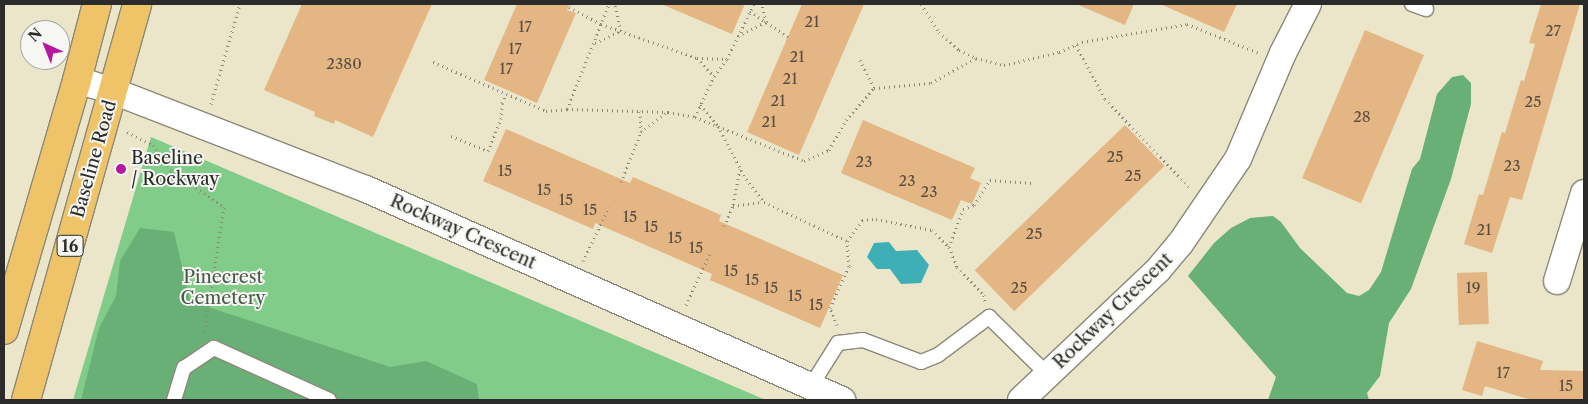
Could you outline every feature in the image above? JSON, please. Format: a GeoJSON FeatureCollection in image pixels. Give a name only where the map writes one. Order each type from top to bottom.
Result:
{"type":"FeatureCollection","features":[{"type":"Feature","properties":{"kind":"main road","name":"16"},"geometry":{"type":"LineString","coordinates":[[4,330],[77,80],[97,4]]}},
{"type":"Feature","properties":{"kind":"main road","name":"Baseline Road"},"geometry":{"type":"LineString","coordinates":[[26,400],[136,4]]}},
{"type":"Feature","properties":{"kind":"street","name":"Rockway Crescent"},"geometry":{"type":"LineString","coordinates":[[1021,400],[1158,270],[1180,244],[1238,159],[1280,62],[1308,4]]}},
{"type":"Feature","properties":{"kind":"street","name":"Rockway Crescent"},"geometry":{"type":"LineString","coordinates":[[77,80],[113,91],[366,189],[842,400]]}},
{"type":"Feature","properties":{"kind":"street"},"geometry":{"type":"LineString","coordinates":[[1557,281],[1584,193]]}},
{"type":"Feature","properties":{"kind":"lane"},"geometry":{"type":"LineString","coordinates":[[1412,4],[1426,9]]}},
{"type":"Feature","properties":{"kind":"lane"},"geometry":{"type":"LineString","coordinates":[[811,386],[838,343],[863,340],[921,362],[938,355],[989,317],[1047,374]]}},
{"type":"Feature","properties":{"kind":"lane"},"geometry":{"type":"LineString","coordinates":[[174,400],[184,368],[214,348],[329,400]]}},
{"type":"Feature","properties":{"kind":"path"},"geometry":{"type":"LineString","coordinates":[[210,109],[240,4]]}},
{"type":"Feature","properties":{"kind":"path"},"geometry":{"type":"LineString","coordinates":[[567,109],[609,4]]}},
{"type":"Feature","properties":{"kind":"path"},"geometry":{"type":"LineString","coordinates":[[615,4],[621,31]]}},
{"type":"Feature","properties":{"kind":"path"},"geometry":{"type":"LineString","coordinates":[[695,117],[714,76],[727,59],[754,4]]}},
{"type":"Feature","properties":{"kind":"path"},"geometry":{"type":"LineString","coordinates":[[762,4],[766,22]]}},
{"type":"Feature","properties":{"kind":"path"},"geometry":{"type":"LineString","coordinates":[[921,4],[939,32],[959,50],[976,58],[1004,65],[1059,52],[1076,45],[1187,24],[1280,62]]}},
{"type":"Feature","properties":{"kind":"path"},"geometry":{"type":"LineString","coordinates":[[569,7],[601,24],[697,58],[727,59]]}},
{"type":"Feature","properties":{"kind":"path"},"geometry":{"type":"LineString","coordinates":[[750,11],[788,37]]}},
{"type":"Feature","properties":{"kind":"path"},"geometry":{"type":"LineString","coordinates":[[738,37],[766,22]]}},
{"type":"Feature","properties":{"kind":"path"},"geometry":{"type":"LineString","coordinates":[[594,43],[621,31]]}},
{"type":"Feature","properties":{"kind":"path"},"geometry":{"type":"LineString","coordinates":[[1076,45],[1105,99],[1207,204]]}},
{"type":"Feature","properties":{"kind":"path"},"geometry":{"type":"LineString","coordinates":[[697,58],[714,76]]}},
{"type":"Feature","properties":{"kind":"path"},"geometry":{"type":"LineString","coordinates":[[433,62],[546,111],[567,109],[668,112],[695,117],[804,162],[829,150],[846,120],[874,88],[931,82],[976,58]]}},
{"type":"Feature","properties":{"kind":"path"},"geometry":{"type":"LineString","coordinates":[[860,60],[874,88]]}},
{"type":"Feature","properties":{"kind":"path"},"geometry":{"type":"LineString","coordinates":[[451,136],[488,151],[501,120],[506,94]]}},
{"type":"Feature","properties":{"kind":"path"},"geometry":{"type":"LineString","coordinates":[[700,105],[718,126],[740,168],[764,202],[847,241]]}},
{"type":"Feature","properties":{"kind":"path"},"geometry":{"type":"LineString","coordinates":[[621,182],[641,132],[640,111]]}},
{"type":"Feature","properties":{"kind":"path"},"geometry":{"type":"LineString","coordinates":[[641,132],[668,112]]}},
{"type":"Feature","properties":{"kind":"path"},"geometry":{"type":"LineString","coordinates":[[126,132],[153,144],[171,171],[224,207],[200,357]]}},
{"type":"Feature","properties":{"kind":"path"},"geometry":{"type":"LineString","coordinates":[[724,226],[733,206],[740,168]]}},
{"type":"Feature","properties":{"kind":"path"},"geometry":{"type":"LineString","coordinates":[[949,247],[962,209],[974,205],[990,180],[1034,183]]}},
{"type":"Feature","properties":{"kind":"path"},"geometry":{"type":"LineString","coordinates":[[733,206],[764,202]]}},
{"type":"Feature","properties":{"kind":"path"},"geometry":{"type":"LineString","coordinates":[[574,281],[609,207]]}},
{"type":"Feature","properties":{"kind":"path"},"geometry":{"type":"LineString","coordinates":[[846,342],[830,308],[850,266],[847,241],[862,220],[876,219],[932,230],[949,247],[957,267],[984,295],[989,317]]}},
{"type":"Feature","properties":{"kind":"path"},"geometry":{"type":"LineString","coordinates":[[676,327],[711,252]]}},
{"type":"Feature","properties":{"kind":"green space"},"geometry":{"type":"Polygon","coordinates":[[[1463,75],[1471,83],[1471,104],[1451,179],[1411,289],[1389,323],[1380,376],[1367,393],[1369,400],[1268,400],[1276,377],[1188,276],[1214,243],[1231,228],[1250,218],[1273,216],[1281,222],[1300,248],[1347,293],[1359,296],[1369,290],[1381,272],[1412,169],[1420,159],[1437,94],[1452,77],[1463,75]]]}},
{"type":"Feature","properties":{"kind":"green space","name":"Pinecrest Cemetery"},"geometry":{"type":"Polygon","coordinates":[[[151,137],[766,400],[73,400],[151,137]]]}},
{"type":"Feature","properties":{"kind":"green space"},"geometry":{"type":"Polygon","coordinates":[[[140,228],[174,232],[190,301],[390,367],[426,361],[477,384],[479,400],[81,400],[99,328],[116,296],[120,261],[140,228]]]}},
{"type":"Feature","properties":{"kind":"water"},"geometry":{"type":"Polygon","coordinates":[[[889,242],[896,251],[917,250],[929,265],[921,283],[901,284],[890,269],[877,269],[867,257],[874,243],[889,242]]]}},
{"type":"Feature","properties":{"kind":"building"},"geometry":{"type":"Polygon","coordinates":[[[302,4],[432,4],[373,137],[335,120],[334,124],[314,116],[315,112],[264,90],[302,4]]]}},
{"type":"Feature","properties":{"kind":"building"},"geometry":{"type":"Polygon","coordinates":[[[517,4],[570,4],[567,10],[576,13],[537,103],[484,80],[517,4]]]}},
{"type":"Feature","properties":{"kind":"building"},"geometry":{"type":"Polygon","coordinates":[[[661,4],[745,4],[732,34],[661,4]]]}},
{"type":"Feature","properties":{"kind":"building"},"geometry":{"type":"Polygon","coordinates":[[[802,4],[864,4],[799,155],[747,132],[802,4]]]}},
{"type":"Feature","properties":{"kind":"building"},"geometry":{"type":"Polygon","coordinates":[[[1076,4],[1134,4],[1125,25],[1076,4]]]}},
{"type":"Feature","properties":{"kind":"building"},"geometry":{"type":"Polygon","coordinates":[[[1160,4],[1237,4],[1224,32],[1160,4]]]}},
{"type":"Feature","properties":{"kind":"building"},"geometry":{"type":"Polygon","coordinates":[[[1541,4],[1580,4],[1522,200],[1510,197],[1492,253],[1464,244],[1479,194],[1483,195],[1502,132],[1505,133],[1521,80],[1524,81],[1535,44],[1529,43],[1541,4]]]}},
{"type":"Feature","properties":{"kind":"building"},"geometry":{"type":"Polygon","coordinates":[[[1365,30],[1424,55],[1361,203],[1302,178],[1365,30]]]}},
{"type":"Feature","properties":{"kind":"building"},"geometry":{"type":"Polygon","coordinates":[[[863,120],[975,168],[970,178],[981,183],[972,204],[961,200],[952,220],[841,173],[863,120]]]}},
{"type":"Feature","properties":{"kind":"building"},"geometry":{"type":"Polygon","coordinates":[[[1125,125],[1165,166],[1014,311],[975,270],[1125,125]]]}},
{"type":"Feature","properties":{"kind":"building"},"geometry":{"type":"Polygon","coordinates":[[[506,129],[630,183],[633,177],[721,215],[719,221],[843,275],[820,328],[710,280],[712,274],[595,223],[593,229],[483,181],[506,129]]]}},
{"type":"Feature","properties":{"kind":"building"},"geometry":{"type":"Polygon","coordinates":[[[1487,272],[1489,324],[1459,325],[1457,273],[1487,272]]]}},
{"type":"Feature","properties":{"kind":"building"},"geometry":{"type":"Polygon","coordinates":[[[1477,341],[1543,361],[1540,370],[1584,371],[1584,400],[1528,399],[1485,386],[1482,396],[1462,390],[1477,341]]]}},
{"type":"Feature","properties":{"kind":"place","name":"Baseline / Rockway"},"geometry":{"type":"Point","coordinates":[121,169]}}]}
